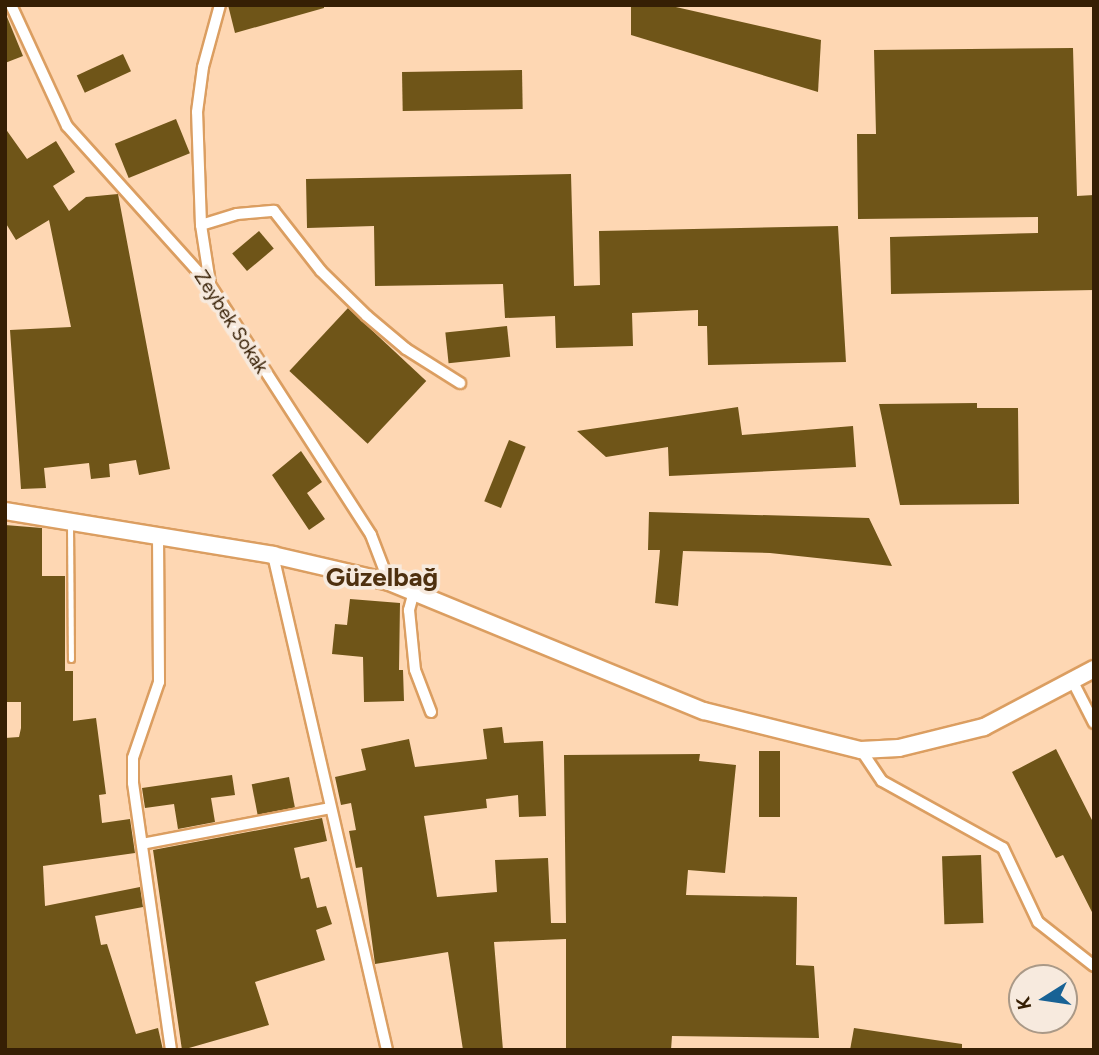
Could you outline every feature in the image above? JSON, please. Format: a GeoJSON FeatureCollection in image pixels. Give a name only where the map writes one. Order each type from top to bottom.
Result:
{"type":"FeatureCollection","features":[{"type":"Feature","properties":{"kind":"street","name":"Zeybek Sokak"},"geometry":{"type":"LineString","coordinates":[[11,5],[66,125],[210,285],[372,536],[389,582]]}},
{"type":"Feature","properties":{"kind":"street"},"geometry":{"type":"LineString","coordinates":[[210,285],[201,225],[197,112],[203,67],[220,5]]}},
{"type":"Feature","properties":{"kind":"street"},"geometry":{"type":"LineString","coordinates":[[201,225],[237,214],[274,211],[321,271],[367,316],[406,349],[460,383]]}},
{"type":"Feature","properties":{"kind":"street"},"geometry":{"type":"LineString","coordinates":[[5,511],[273,555],[389,582],[412,595],[704,711],[860,750],[948,739],[984,727],[1094,669]]}},
{"type":"Feature","properties":{"kind":"street"},"geometry":{"type":"LineString","coordinates":[[158,535],[159,682],[133,758],[142,844],[171,1050]]}},
{"type":"Feature","properties":{"kind":"street"},"geometry":{"type":"LineString","coordinates":[[273,555],[384,1049]]}},
{"type":"Feature","properties":{"kind":"street"},"geometry":{"type":"LineString","coordinates":[[412,595],[409,610],[415,670],[431,712]]}},
{"type":"Feature","properties":{"kind":"street"},"geometry":{"type":"LineString","coordinates":[[1073,682],[1094,723]]}},
{"type":"Feature","properties":{"kind":"street"},"geometry":{"type":"LineString","coordinates":[[860,750],[882,781],[1003,848],[1038,922],[1094,966]]}},
{"type":"Feature","properties":{"kind":"street"},"geometry":{"type":"LineString","coordinates":[[142,844],[330,808]]}},
{"type":"Feature","properties":{"kind":"lane"},"geometry":{"type":"LineString","coordinates":[[5,519],[37,516]]}},
{"type":"Feature","properties":{"kind":"lane"},"geometry":{"type":"LineString","coordinates":[[70,520],[71,659]]}},
{"type":"Feature","properties":{"kind":"building"},"geometry":{"type":"Polygon","coordinates":[[[228,5],[324,5],[324,8],[235,33],[228,5]]]}},
{"type":"Feature","properties":{"kind":"building"},"geometry":{"type":"Polygon","coordinates":[[[631,5],[667,5],[821,40],[818,92],[631,35],[631,5]]]}},
{"type":"Feature","properties":{"kind":"building"},"geometry":{"type":"Polygon","coordinates":[[[5,12],[23,56],[5,63],[5,12]]]}},
{"type":"Feature","properties":{"kind":"building"},"geometry":{"type":"Polygon","coordinates":[[[1073,48],[1077,196],[1094,195],[1094,290],[891,294],[890,237],[1038,233],[1038,217],[858,219],[857,134],[876,134],[874,50],[1073,48]]]}},
{"type":"Feature","properties":{"kind":"building"},"geometry":{"type":"Polygon","coordinates":[[[123,54],[131,71],[85,93],[77,76],[123,54]]]}},
{"type":"Feature","properties":{"kind":"building"},"geometry":{"type":"Polygon","coordinates":[[[522,70],[523,109],[403,111],[402,72],[522,70]]]}},
{"type":"Feature","properties":{"kind":"building"},"geometry":{"type":"Polygon","coordinates":[[[176,119],[190,153],[129,178],[115,144],[176,119]]]}},
{"type":"Feature","properties":{"kind":"building"},"geometry":{"type":"Polygon","coordinates":[[[5,128],[27,159],[56,141],[75,172],[53,186],[69,211],[86,197],[118,194],[170,469],[139,475],[136,460],[109,464],[110,477],[91,479],[89,463],[44,468],[46,488],[21,489],[10,330],[71,327],[49,220],[16,240],[5,222],[5,128]]]}},
{"type":"Feature","properties":{"kind":"building"},"geometry":{"type":"Polygon","coordinates":[[[571,174],[574,286],[600,285],[599,231],[838,226],[846,362],[708,365],[707,326],[698,326],[698,310],[632,313],[633,346],[556,348],[555,316],[505,318],[503,284],[375,286],[374,226],[307,228],[306,179],[571,174]]]}},
{"type":"Feature","properties":{"kind":"building"},"geometry":{"type":"Polygon","coordinates":[[[259,231],[274,249],[247,271],[232,253],[259,231]]]}},
{"type":"Feature","properties":{"kind":"building"},"geometry":{"type":"Polygon","coordinates":[[[348,308],[426,381],[368,444],[289,371],[348,308]]]}},
{"type":"Feature","properties":{"kind":"building"},"geometry":{"type":"Polygon","coordinates":[[[507,326],[510,357],[449,363],[445,332],[507,326]]]}},
{"type":"Feature","properties":{"kind":"building"},"geometry":{"type":"Polygon","coordinates":[[[977,403],[977,408],[1018,408],[1019,504],[900,505],[879,404],[977,403]]]}},
{"type":"Feature","properties":{"kind":"building"},"geometry":{"type":"Polygon","coordinates":[[[738,407],[742,435],[853,426],[856,467],[669,476],[668,447],[606,457],[577,431],[738,407]]]}},
{"type":"Feature","properties":{"kind":"building"},"geometry":{"type":"Polygon","coordinates":[[[509,440],[526,447],[501,508],[484,501],[509,440]]]}},
{"type":"Feature","properties":{"kind":"building"},"geometry":{"type":"Polygon","coordinates":[[[301,451],[322,482],[307,493],[325,519],[309,530],[272,475],[301,451]]]}},
{"type":"Feature","properties":{"kind":"building"},"geometry":{"type":"Polygon","coordinates":[[[649,512],[869,518],[892,566],[770,553],[683,551],[678,606],[655,603],[660,550],[648,550],[649,512]]]}},
{"type":"Feature","properties":{"kind":"building"},"geometry":{"type":"Polygon","coordinates":[[[5,525],[42,528],[42,576],[65,576],[65,671],[73,671],[73,721],[96,718],[106,794],[99,795],[102,823],[130,819],[135,853],[43,866],[45,906],[140,887],[143,907],[95,916],[101,945],[107,944],[136,1034],[158,1028],[163,1050],[5,1050],[5,738],[19,737],[21,702],[5,702],[5,525]]]}},
{"type":"Feature","properties":{"kind":"building"},"geometry":{"type":"Polygon","coordinates":[[[350,599],[400,603],[399,670],[403,670],[404,701],[364,702],[363,657],[332,654],[335,624],[347,625],[350,599]]]}},
{"type":"Feature","properties":{"kind":"building"},"geometry":{"type":"Polygon","coordinates":[[[502,727],[504,743],[543,741],[546,816],[519,817],[518,795],[486,799],[487,808],[424,816],[437,897],[497,892],[495,860],[548,858],[551,923],[566,923],[564,755],[700,754],[699,761],[736,765],[725,873],[688,870],[686,895],[797,897],[796,965],[814,966],[819,1038],[672,1036],[671,1050],[566,1050],[566,939],[494,942],[503,1050],[463,1050],[448,952],[375,964],[362,867],[356,868],[349,831],[356,830],[351,803],[341,805],[335,777],[366,770],[361,749],[409,739],[415,767],[487,759],[483,729],[502,727]]]}},
{"type":"Feature","properties":{"kind":"building"},"geometry":{"type":"Polygon","coordinates":[[[1056,749],[1094,824],[1094,916],[1063,855],[1056,858],[1012,772],[1056,749]]]}},
{"type":"Feature","properties":{"kind":"building"},"geometry":{"type":"Polygon","coordinates":[[[759,751],[780,751],[780,817],[759,817],[759,751]]]}},
{"type":"Feature","properties":{"kind":"building"},"geometry":{"type":"Polygon","coordinates":[[[232,775],[235,795],[211,798],[215,822],[178,829],[174,804],[145,808],[142,788],[232,775]]]}},
{"type":"Feature","properties":{"kind":"building"},"geometry":{"type":"Polygon","coordinates":[[[289,777],[295,807],[258,815],[252,784],[289,777]]]}},
{"type":"Feature","properties":{"kind":"building"},"geometry":{"type":"Polygon","coordinates":[[[322,818],[327,841],[294,848],[301,879],[309,877],[317,908],[326,906],[332,924],[316,930],[325,960],[255,982],[269,1025],[182,1050],[153,850],[322,818]]]}},
{"type":"Feature","properties":{"kind":"building"},"geometry":{"type":"Polygon","coordinates":[[[981,855],[983,923],[944,924],[942,856],[981,855]]]}},
{"type":"Feature","properties":{"kind":"building"},"geometry":{"type":"Polygon","coordinates":[[[854,1028],[962,1044],[962,1050],[850,1050],[854,1028]]]}},
{"type":"Feature","properties":{"kind":"district","name":"Güzelbağ"},"geometry":{"type":"Point","coordinates":[382,578]}}]}
